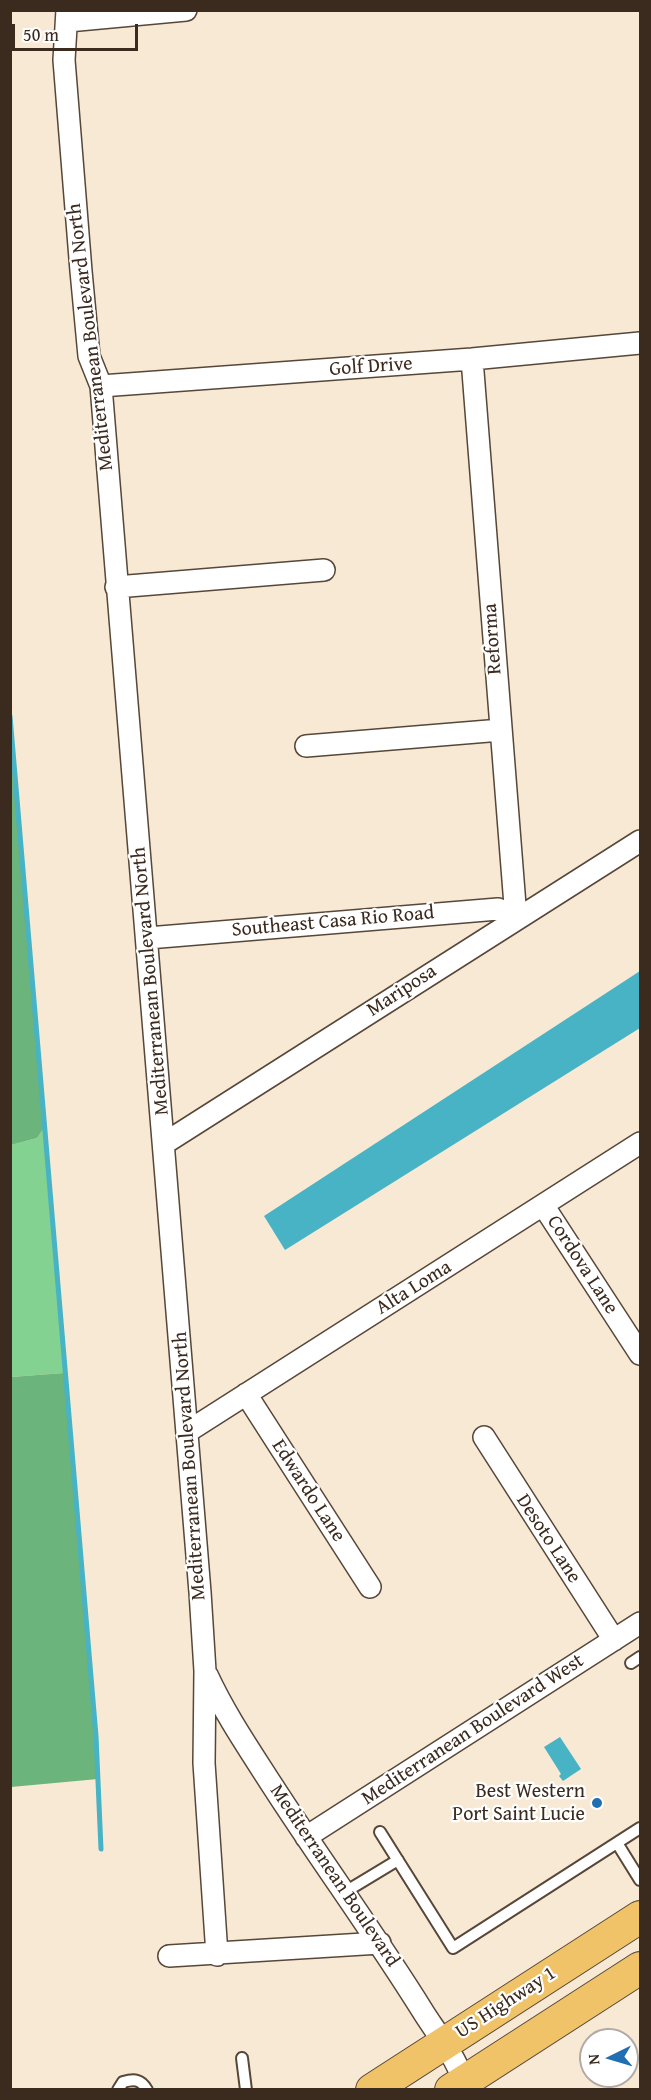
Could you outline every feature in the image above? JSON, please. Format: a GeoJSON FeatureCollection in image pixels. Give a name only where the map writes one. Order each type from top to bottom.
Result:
{"type":"FeatureCollection","features":[{"type":"Feature","properties":{"kind":"main road","name":"US Highway 1"},"geometry":{"type":"LineString","coordinates":[[372,2090],[640,1917]]}},
{"type":"Feature","properties":{"kind":"main road"},"geometry":{"type":"LineString","coordinates":[[465,2087],[640,1968]]}},
{"type":"Feature","properties":{"kind":"street"},"geometry":{"type":"LineString","coordinates":[[67,16],[186,10]]}},
{"type":"Feature","properties":{"kind":"street","name":"Mediterranean Boulevard North"},"geometry":{"type":"LineString","coordinates":[[67,16],[64,60],[81,271],[89,356],[101,386],[116,587],[165,1143],[205,1671],[204,1763],[217,1955]]}},
{"type":"Feature","properties":{"kind":"street","name":"Golf Drive"},"geometry":{"type":"LineString","coordinates":[[101,386],[472,360],[640,343]]}},
{"type":"Feature","properties":{"kind":"street","name":"Reforma"},"geometry":{"type":"LineString","coordinates":[[472,360],[516,918]]}},
{"type":"Feature","properties":{"kind":"street"},"geometry":{"type":"LineString","coordinates":[[116,587],[324,570]]}},
{"type":"Feature","properties":{"kind":"street"},"geometry":{"type":"LineString","coordinates":[[306,746],[501,730]]}},
{"type":"Feature","properties":{"kind":"street","name":"Mariposa"},"geometry":{"type":"LineString","coordinates":[[165,1143],[640,841]]}},
{"type":"Feature","properties":{"kind":"street","name":"Southeast Casa Rio Road"},"geometry":{"type":"LineString","coordinates":[[148,938],[498,909],[516,918]]}},
{"type":"Feature","properties":{"kind":"street","name":"Alta Loma"},"geometry":{"type":"LineString","coordinates":[[187,1432],[640,1143]]}},
{"type":"Feature","properties":{"kind":"street","name":"Cordova Lane"},"geometry":{"type":"LineString","coordinates":[[543,1206],[640,1354]]}},
{"type":"Feature","properties":{"kind":"street","name":"Edwardo Lane"},"geometry":{"type":"LineString","coordinates":[[246,1394],[370,1587]]}},
{"type":"Feature","properties":{"kind":"street","name":"Desoto Lane"},"geometry":{"type":"LineString","coordinates":[[484,1437],[614,1640]]}},
{"type":"Feature","properties":{"kind":"street","name":"Mediterranean Boulevard West"},"geometry":{"type":"LineString","coordinates":[[306,1837],[640,1623]]}},
{"type":"Feature","properties":{"kind":"street","name":"Mediterranean Boulevard"},"geometry":{"type":"LineString","coordinates":[[205,1671],[223,1708],[306,1837],[380,1943],[443,2043],[465,2087]]}},
{"type":"Feature","properties":{"kind":"street"},"geometry":{"type":"LineString","coordinates":[[169,1956],[217,1955],[380,1943]]}},
{"type":"Feature","properties":{"kind":"lane"},"geometry":{"type":"LineString","coordinates":[[380,1832],[453,1948],[640,1828]]}},
{"type":"Feature","properties":{"kind":"lane"},"geometry":{"type":"LineString","coordinates":[[617,1843],[640,1880]]}},
{"type":"Feature","properties":{"kind":"lane"},"geometry":{"type":"LineString","coordinates":[[345,1892],[398,1860]]}},
{"type":"Feature","properties":{"kind":"lane"},"geometry":{"type":"LineString","coordinates":[[242,2058],[246,2090]]}},
{"type":"Feature","properties":{"kind":"lane"},"geometry":{"type":"LineString","coordinates":[[118,2090],[123,2082],[136,2079],[144,2083],[147,2090]]}},
{"type":"Feature","properties":{"kind":"green space"},"geometry":{"type":"Polygon","coordinates":[[[11,725],[44,1128],[37,1138],[11,1145],[11,725]]]}},
{"type":"Feature","properties":{"kind":"green space"},"geometry":{"type":"Polygon","coordinates":[[[44,1128],[64,1373],[11,1377],[11,1145],[37,1138],[44,1128]]]}},
{"type":"Feature","properties":{"kind":"green space"},"geometry":{"type":"Polygon","coordinates":[[[64,1373],[98,1779],[11,1787],[11,1377],[64,1373]]]}},
{"type":"Feature","properties":{"kind":"water"},"geometry":{"type":"Polygon","coordinates":[[[640,971],[640,1028],[285,1250],[264,1216],[640,971]]]}},
{"type":"Feature","properties":{"kind":"water"},"geometry":{"type":"Polygon","coordinates":[[[560,1737],[581,1769],[563,1781],[544,1747],[560,1737]]]}},
{"type":"Feature","properties":{"kind":"waterway"},"geometry":{"type":"LineString","coordinates":[[10,716],[96,1736],[101,1849]]}},
{"type":"Feature","properties":{"kind":"place","name":"Best Western Port Saint Lucie"},"geometry":{"type":"Point","coordinates":[597,1803]}}]}
